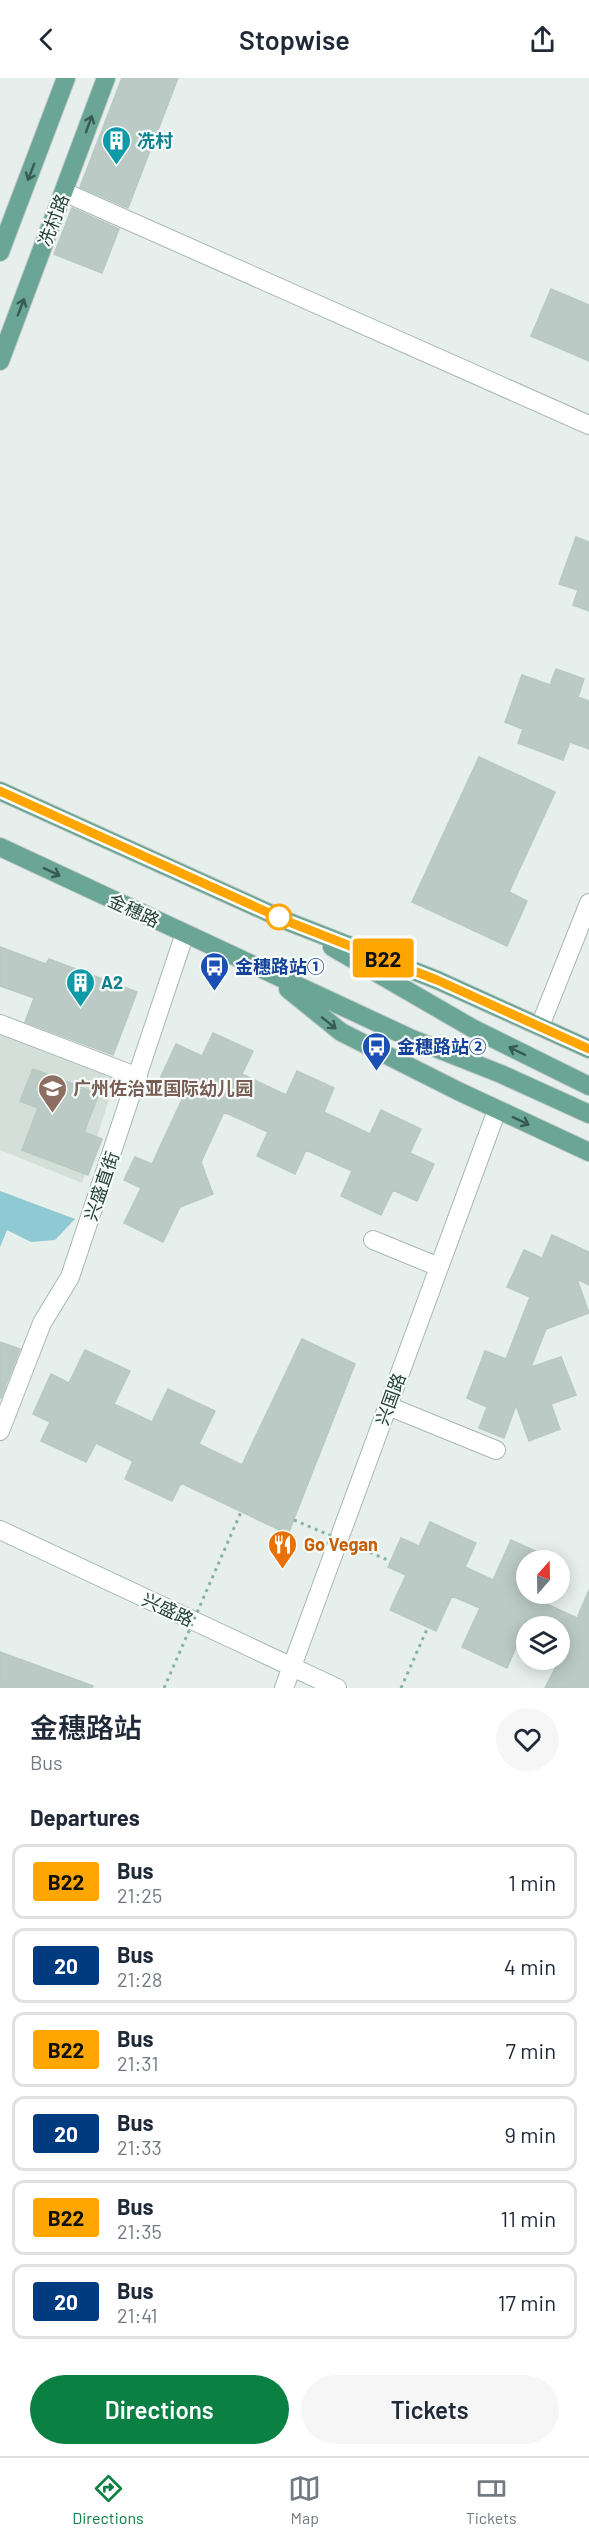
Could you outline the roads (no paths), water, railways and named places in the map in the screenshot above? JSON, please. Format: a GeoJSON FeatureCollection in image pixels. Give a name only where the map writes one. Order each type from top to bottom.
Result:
{"type":"FeatureCollection","features":[{"type":"Feature","properties":{"kind":"main road","name":"冼村路"},"geometry":{"type":"LineString","coordinates":[[0,252],[66,78]]}},
{"type":"Feature","properties":{"kind":"main road","name":"冼村路"},"geometry":{"type":"LineString","coordinates":[[0,361],[106,78]]}},
{"type":"Feature","properties":{"kind":"main road"},"geometry":{"type":"LineString","coordinates":[[0,791],[289,922],[437,980],[589,1048]]}},
{"type":"Feature","properties":{"kind":"main road","name":"金穗路"},"geometry":{"type":"LineString","coordinates":[[0,847],[9,855],[268,972]]}},
{"type":"Feature","properties":{"kind":"main road"},"geometry":{"type":"LineString","coordinates":[[289,922],[472,1028],[589,1086]]}},
{"type":"Feature","properties":{"kind":"main road"},"geometry":{"type":"LineString","coordinates":[[268,972],[341,1032],[497,1110],[589,1152]]}},
{"type":"Feature","properties":{"kind":"main road"},"geometry":{"type":"LineString","coordinates":[[268,972],[410,1038],[501,1074],[589,1114]]}},
{"type":"Feature","properties":{"kind":"street"},"geometry":{"type":"LineString","coordinates":[[64,192],[589,425]]}},
{"type":"Feature","properties":{"kind":"street"},"geometry":{"type":"LineString","coordinates":[[540,1026],[589,903]]}},
{"type":"Feature","properties":{"kind":"street","name":"兴盛直街"},"geometry":{"type":"LineString","coordinates":[[0,1431],[42,1323],[70,1277],[185,933]]}},
{"type":"Feature","properties":{"kind":"street"},"geometry":{"type":"LineString","coordinates":[[0,1024],[138,1077]]}},
{"type":"Feature","properties":{"kind":"street","name":"兴国路"},"geometry":{"type":"LineString","coordinates":[[284,1688],[497,1110]]}},
{"type":"Feature","properties":{"kind":"street"},"geometry":{"type":"LineString","coordinates":[[373,1240],[439,1267]]}},
{"type":"Feature","properties":{"kind":"street"},"geometry":{"type":"LineString","coordinates":[[388,1406],[496,1450]]}},
{"type":"Feature","properties":{"kind":"street","name":"兴盛路"},"geometry":{"type":"LineString","coordinates":[[0,1530],[337,1688]]}},
{"type":"Feature","properties":{"kind":"water"},"geometry":{"type":"Polygon","coordinates":[[[0,1191],[75,1219],[55,1240],[31,1242],[7,1230],[0,1247],[0,1191]]]}},
{"type":"Feature","properties":{"kind":"place","name":"冼村"},"geometry":{"type":"Point","coordinates":[116,166]}},
{"type":"Feature","properties":{"kind":"place","name":"金穗路站①"},"geometry":{"type":"Point","coordinates":[214,992]}},
{"type":"Feature","properties":{"kind":"place","name":"A2"},"geometry":{"type":"Point","coordinates":[80,1008]}},
{"type":"Feature","properties":{"kind":"place","name":"金穗路站②"},"geometry":{"type":"Point","coordinates":[376,1072]}},
{"type":"Feature","properties":{"kind":"place","name":"广州佐治亚国际幼儿园"},"geometry":{"type":"Point","coordinates":[52,1114]}},
{"type":"Feature","properties":{"kind":"place","name":"Go Vegan"},"geometry":{"type":"Point","coordinates":[283,1570]}}]}
